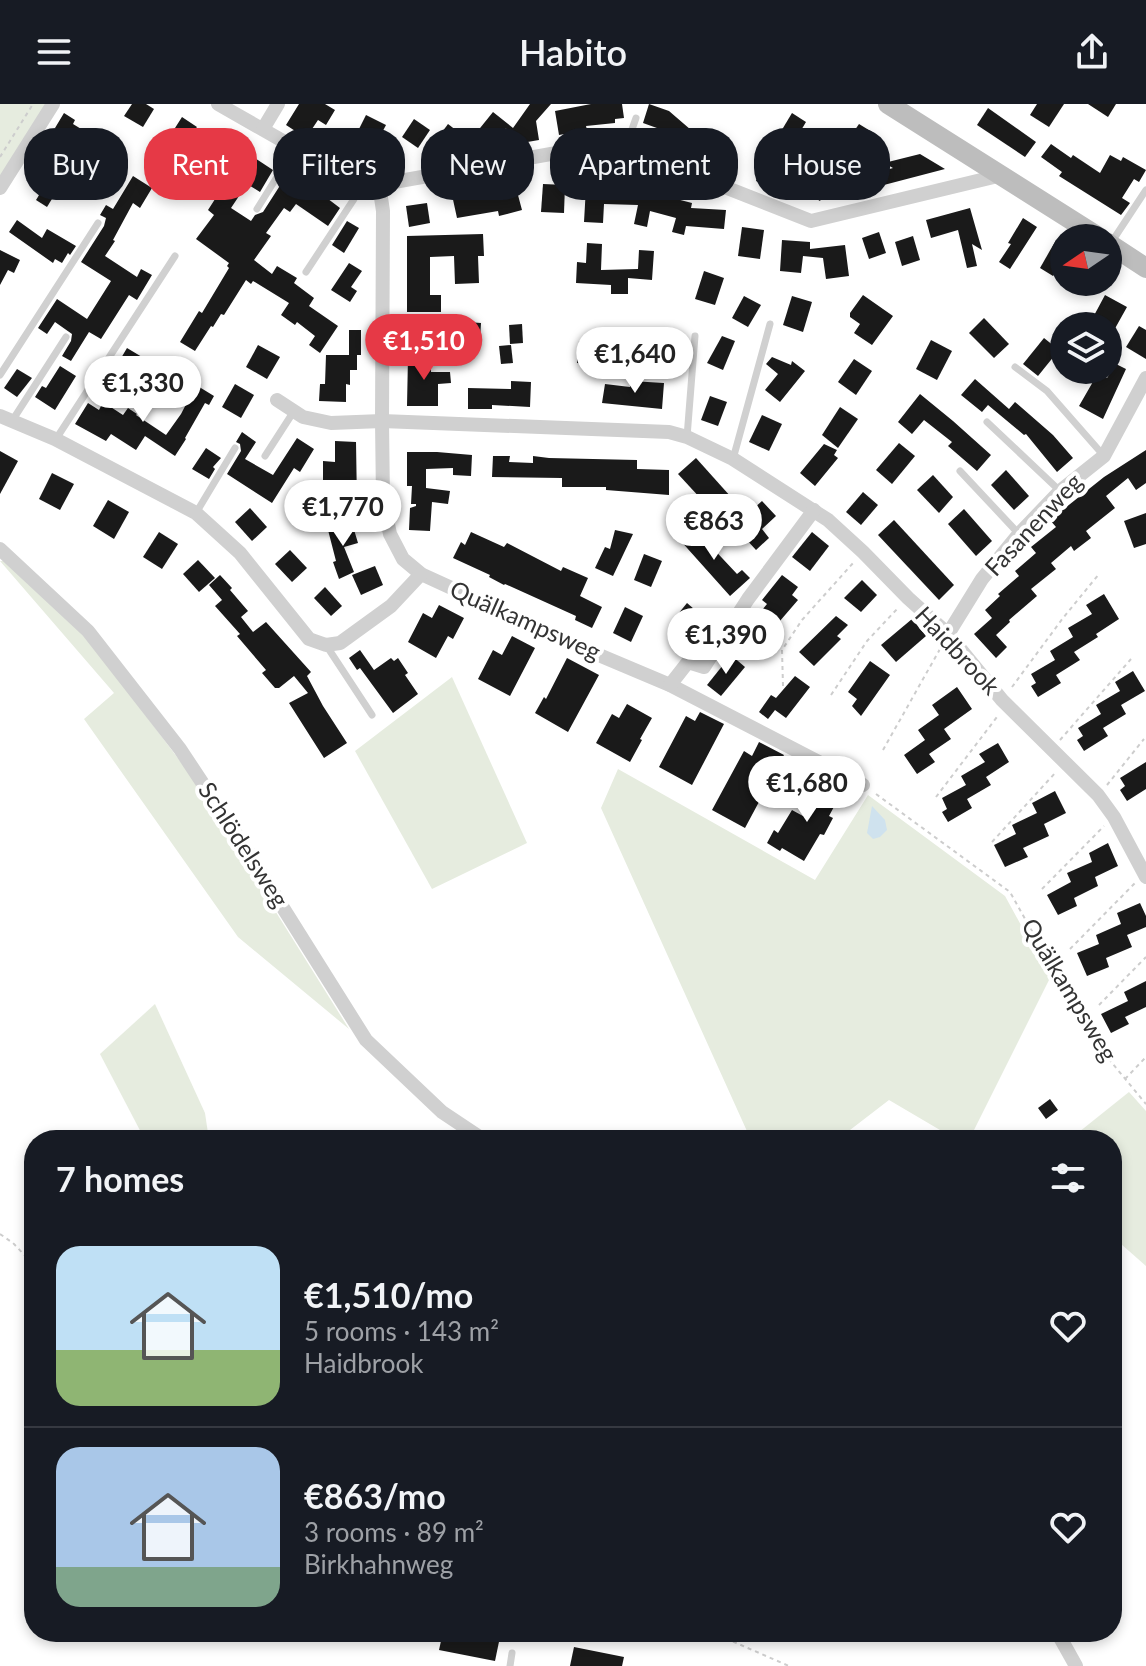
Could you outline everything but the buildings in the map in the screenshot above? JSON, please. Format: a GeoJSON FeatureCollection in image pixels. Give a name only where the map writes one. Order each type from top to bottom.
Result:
{"type":"FeatureCollection","features":[{"type":"Feature","properties":{"kind":"street"},"geometry":{"type":"LineString","coordinates":[[38,128],[53,104]]}},
{"type":"Feature","properties":{"kind":"street"},"geometry":{"type":"LineString","coordinates":[[218,104],[273,135]]}},
{"type":"Feature","properties":{"kind":"street"},"geometry":{"type":"LineString","coordinates":[[263,129],[278,104]]}},
{"type":"Feature","properties":{"kind":"street"},"geometry":{"type":"LineString","coordinates":[[888,104],[1078,224]]}},
{"type":"Feature","properties":{"kind":"street"},"geometry":{"type":"LineString","coordinates":[[0,188],[24,149]]}},
{"type":"Feature","properties":{"kind":"street"},"geometry":{"type":"LineString","coordinates":[[405,180],[550,154]]}},
{"type":"Feature","properties":{"kind":"street"},"geometry":{"type":"LineString","coordinates":[[738,193],[811,221],[1002,175]]}},
{"type":"Feature","properties":{"kind":"street"},"geometry":{"type":"LineString","coordinates":[[381,200],[383,500],[390,534],[403,559],[421,574]]}},
{"type":"Feature","properties":{"kind":"street"},"geometry":{"type":"LineString","coordinates":[[1122,252],[1146,268]]}},
{"type":"Feature","properties":{"kind":"street","name":"Fasanenweg"},"geometry":{"type":"LineString","coordinates":[[948,634],[982,579],[1019,534],[1060,491],[1104,456],[1146,378]]}},
{"type":"Feature","properties":{"kind":"street","name":"Haidbrook"},"geometry":{"type":"LineString","coordinates":[[277,400],[303,417],[331,423],[382,421],[669,432],[733,459],[828,520],[948,634],[1002,700],[1098,795],[1114,817],[1145,875]]}},
{"type":"Feature","properties":{"kind":"street"},"geometry":{"type":"LineString","coordinates":[[6,419],[55,439],[196,513],[240,553],[309,639],[326,645]]}},
{"type":"Feature","properties":{"kind":"street"},"geometry":{"type":"LineString","coordinates":[[670,685],[688,662],[704,667],[748,599],[814,510]]}},
{"type":"Feature","properties":{"kind":"street","name":"Schlödelsweg"},"geometry":{"type":"LineString","coordinates":[[0,549],[88,631],[180,749],[366,1040],[442,1112],[469,1130]]}},
{"type":"Feature","properties":{"kind":"street","name":"Quälkampsweg"},"geometry":{"type":"LineString","coordinates":[[326,645],[340,643],[391,606],[421,574],[670,685],[863,785]]}},
{"type":"Feature","properties":{"kind":"street"},"geometry":{"type":"LineString","coordinates":[[1063,1642],[1076,1666]]}},
{"type":"Feature","properties":{"kind":"lane"},"geometry":{"type":"LineString","coordinates":[[632,128],[636,118]]}},
{"type":"Feature","properties":{"kind":"lane"},"geometry":{"type":"LineString","coordinates":[[257,209],[273,183]]}},
{"type":"Feature","properties":{"kind":"lane"},"geometry":{"type":"LineString","coordinates":[[1120,224],[1146,190]]}},
{"type":"Feature","properties":{"kind":"lane"},"geometry":{"type":"LineString","coordinates":[[306,272],[353,200]]}},
{"type":"Feature","properties":{"kind":"lane"},"geometry":{"type":"LineString","coordinates":[[0,375],[98,223]]}},
{"type":"Feature","properties":{"kind":"lane"},"geometry":{"type":"LineString","coordinates":[[55,439],[175,256]]}},
{"type":"Feature","properties":{"kind":"lane"},"geometry":{"type":"LineString","coordinates":[[733,459],[770,324]]}},
{"type":"Feature","properties":{"kind":"lane"},"geometry":{"type":"LineString","coordinates":[[687,437],[695,336]]}},
{"type":"Feature","properties":{"kind":"lane"},"geometry":{"type":"LineString","coordinates":[[6,419],[66,337]]}},
{"type":"Feature","properties":{"kind":"lane"},"geometry":{"type":"LineString","coordinates":[[1015,367],[1047,391],[1104,456]]}},
{"type":"Feature","properties":{"kind":"lane"},"geometry":{"type":"LineString","coordinates":[[265,456],[294,411]]}},
{"type":"Feature","properties":{"kind":"lane"},"geometry":{"type":"LineString","coordinates":[[987,422],[1060,491]]}},
{"type":"Feature","properties":{"kind":"lane"},"geometry":{"type":"LineString","coordinates":[[196,513],[235,448]]}},
{"type":"Feature","properties":{"kind":"lane"},"geometry":{"type":"LineString","coordinates":[[960,471],[1019,534]]}},
{"type":"Feature","properties":{"kind":"lane"},"geometry":{"type":"LineString","coordinates":[[326,645],[372,715]]}},
{"type":"Feature","properties":{"kind":"lane"},"geometry":{"type":"LineString","coordinates":[[510,1666],[512,1653]]}},
{"type":"Feature","properties":{"kind":"path"},"geometry":{"type":"LineString","coordinates":[[0,157],[33,104]]}},
{"type":"Feature","properties":{"kind":"path"},"geometry":{"type":"LineString","coordinates":[[783,686],[782,650],[802,620],[863,552]]}},
{"type":"Feature","properties":{"kind":"path"},"geometry":{"type":"LineString","coordinates":[[936,797],[999,714],[1002,700],[1099,574]]}},
{"type":"Feature","properties":{"kind":"path"},"geometry":{"type":"LineString","coordinates":[[831,695],[867,641],[908,598]]}},
{"type":"Feature","properties":{"kind":"path"},"geometry":{"type":"LineString","coordinates":[[883,750],[948,634]]}},
{"type":"Feature","properties":{"kind":"path"},"geometry":{"type":"LineString","coordinates":[[1052,750],[1131,659]]}},
{"type":"Feature","properties":{"kind":"path"},"geometry":{"type":"LineString","coordinates":[[1098,795],[1144,739]]}},
{"type":"Feature","properties":{"kind":"path"},"geometry":{"type":"LineString","coordinates":[[992,842],[1065,762]]}},
{"type":"Feature","properties":{"kind":"path","name":"Quälkampsweg"},"geometry":{"type":"LineString","coordinates":[[863,785],[1010,892],[1093,1040],[1146,1104]]}},
{"type":"Feature","properties":{"kind":"path"},"geometry":{"type":"LineString","coordinates":[[1042,889],[1114,817]]}},
{"type":"Feature","properties":{"kind":"path"},"geometry":{"type":"LineString","coordinates":[[1070,949],[1145,875]]}},
{"type":"Feature","properties":{"kind":"path"},"geometry":{"type":"LineString","coordinates":[[1099,1005],[1146,957]]}},
{"type":"Feature","properties":{"kind":"path"},"geometry":{"type":"LineString","coordinates":[[1125,1079],[1146,1057]]}},
{"type":"Feature","properties":{"kind":"path"},"geometry":{"type":"LineString","coordinates":[[0,1234],[24,1255]]}},
{"type":"Feature","properties":{"kind":"path"},"geometry":{"type":"LineString","coordinates":[[734,1642],[789,1666]]}},
{"type":"Feature","properties":{"kind":"shaded area"},"geometry":{"type":"Polygon","coordinates":[[[0,104],[47,104],[32,128],[24,128],[24,140],[0,177],[0,104]]]}},
{"type":"Feature","properties":{"kind":"shaded area"},"geometry":{"type":"Polygon","coordinates":[[[0,561],[7,561],[83,632],[189,773],[349,1029],[238,937],[84,719],[114,693],[0,561]]]}},
{"type":"Feature","properties":{"kind":"shaded area"},"geometry":{"type":"Polygon","coordinates":[[[452,677],[527,843],[432,889],[355,751],[452,677]]]}},
{"type":"Feature","properties":{"kind":"shaded area"},"geometry":{"type":"Polygon","coordinates":[[[618,769],[815,880],[868,795],[1005,896],[1050,978],[974,1130],[940,1130],[889,1100],[850,1130],[746,1130],[601,808],[618,769]]]}},
{"type":"Feature","properties":{"kind":"shaded area"},"geometry":{"type":"Polygon","coordinates":[[[155,1004],[205,1113],[208,1130],[140,1130],[100,1054],[155,1004]]]}},
{"type":"Feature","properties":{"kind":"shaded area"},"geometry":{"type":"Polygon","coordinates":[[[1129,1092],[1146,1111],[1146,1266],[1122,1245],[1122,1130],[1082,1130],[1129,1092]]]}},
{"type":"Feature","properties":{"kind":"water"},"geometry":{"type":"Polygon","coordinates":[[[872,806],[885,820],[887,830],[873,839],[867,833],[872,806]]]}}]}
